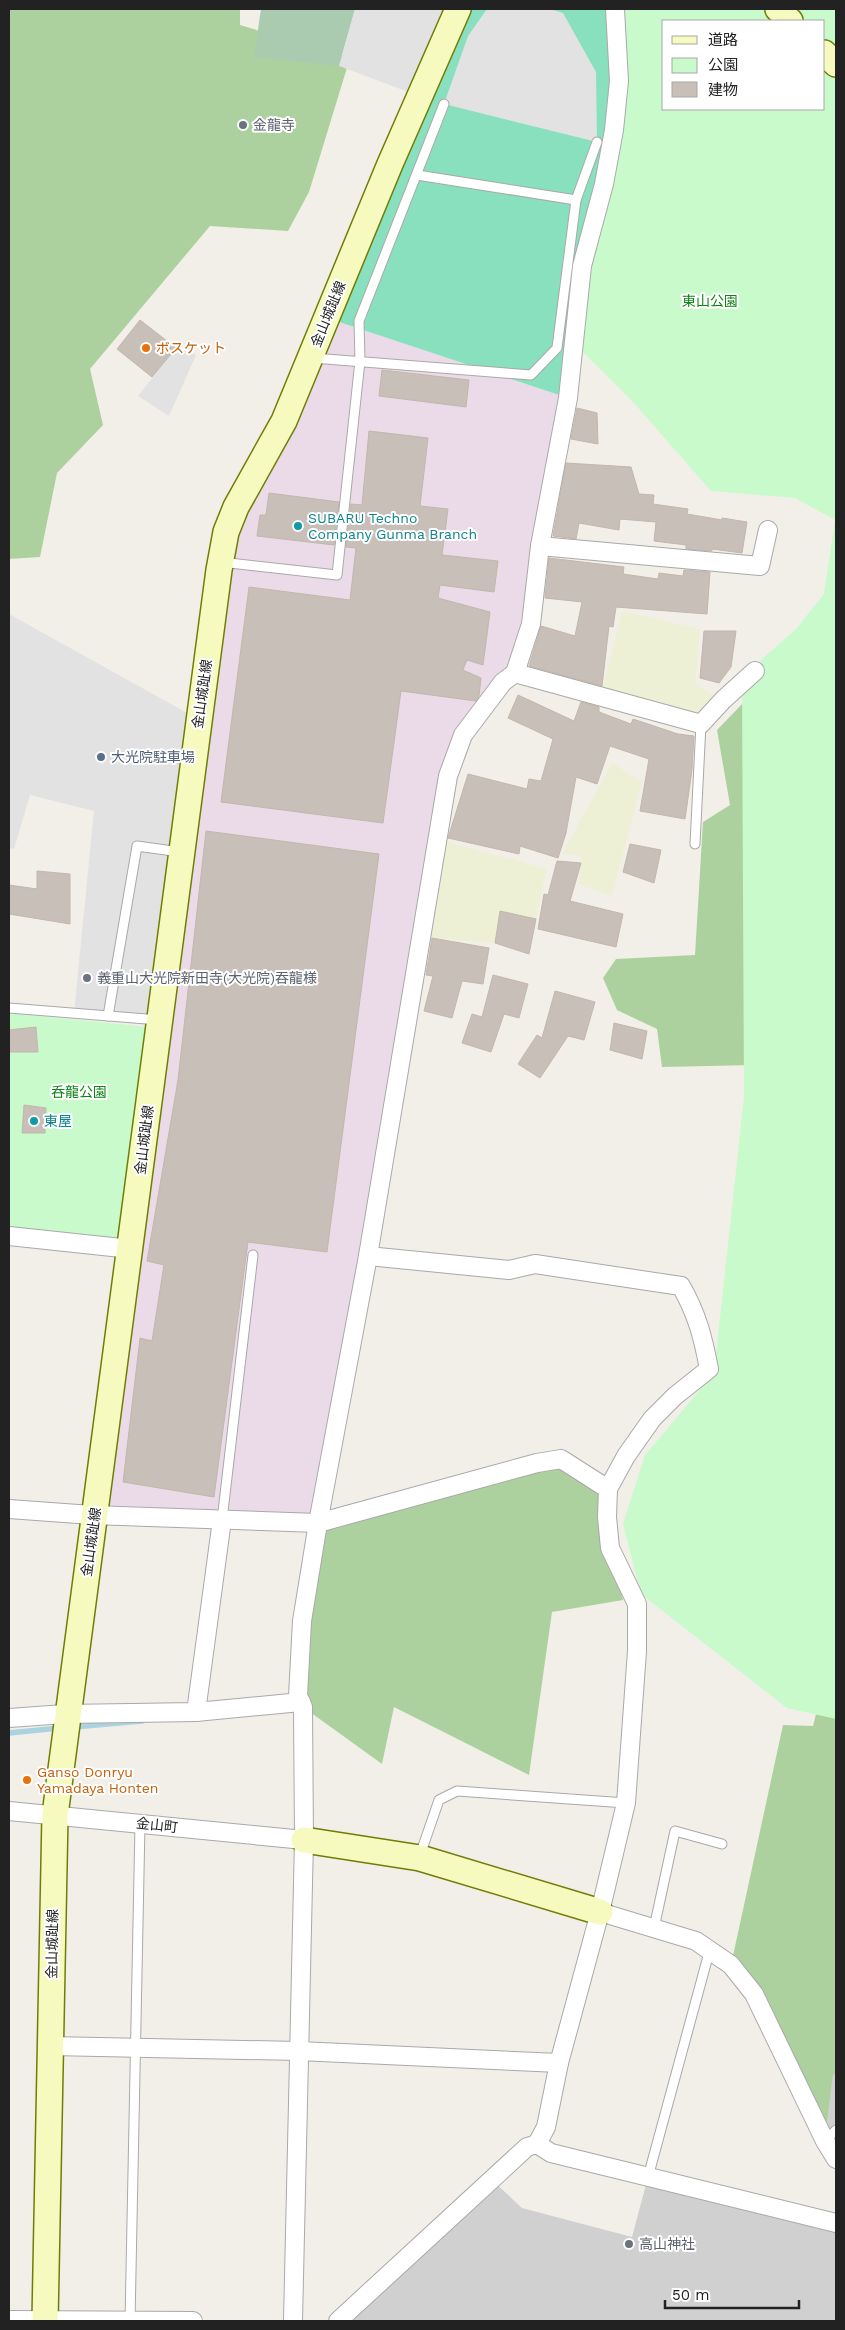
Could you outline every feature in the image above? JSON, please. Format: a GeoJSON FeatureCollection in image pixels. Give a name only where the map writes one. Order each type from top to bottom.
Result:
{"type":"FeatureCollection","features":[{"type":"Feature","properties":{"kind":"main road","name":"金山城趾線"},"geometry":{"type":"LineString","coordinates":[[45,2321],[55,1815],[131,1249],[180,852],[226,532],[236,507],[284,421],[458,9]]}},
{"type":"Feature","properties":{"kind":"main road"},"geometry":{"type":"LineString","coordinates":[[778,9],[789,20]]}},
{"type":"Feature","properties":{"kind":"main road"},"geometry":{"type":"LineString","coordinates":[[825,53],[836,64]]}},
{"type":"Feature","properties":{"kind":"main road"},"geometry":{"type":"LineString","coordinates":[[304,1840],[420,1858],[600,1912]]}},
{"type":"Feature","properties":{"kind":"street"},"geometry":{"type":"LineString","coordinates":[[293,2321],[304,1840],[303,1707],[298,1696],[302,1621],[318,1523],[368,1256],[448,776],[464,735],[502,682],[515,673],[531,624],[540,546],[568,398],[582,266],[604,184],[614,130],[618,81],[615,9]]}},
{"type":"Feature","properties":{"kind":"street"},"geometry":{"type":"LineString","coordinates":[[540,546],[760,566],[768,530]]}},
{"type":"Feature","properties":{"kind":"street"},"geometry":{"type":"LineString","coordinates":[[515,673],[702,724],[723,700],[755,671]]}},
{"type":"Feature","properties":{"kind":"street"},"geometry":{"type":"LineString","coordinates":[[9,1236],[131,1249]]}},
{"type":"Feature","properties":{"kind":"street"},"geometry":{"type":"LineString","coordinates":[[338,2321],[527,2147],[536,2144],[546,2126],[559,2064],[600,1912],[626,1803],[637,1651],[638,1604],[610,1548],[606,1517],[608,1489],[626,1456],[652,1420],[675,1396],[709,1369],[700,1326],[681,1286],[535,1264],[508,1270],[368,1256]]}},
{"type":"Feature","properties":{"kind":"street"},"geometry":{"type":"LineString","coordinates":[[9,1509],[95,1515],[318,1523],[536,1463],[561,1459],[608,1489]]}},
{"type":"Feature","properties":{"kind":"street"},"geometry":{"type":"LineString","coordinates":[[196,1712],[222,1520]]}},
{"type":"Feature","properties":{"kind":"street"},"geometry":{"type":"LineString","coordinates":[[9,1718],[68,1714],[196,1712],[301,1702]]}},
{"type":"Feature","properties":{"kind":"street","name":"金山町"},"geometry":{"type":"LineString","coordinates":[[9,1811],[304,1840]]}},
{"type":"Feature","properties":{"kind":"street"},"geometry":{"type":"LineString","coordinates":[[600,1912],[696,1941],[731,1965],[754,1994],[830,2136],[836,2158]]}},
{"type":"Feature","properties":{"kind":"street"},"geometry":{"type":"LineString","coordinates":[[50,2046],[299,2051],[559,2064]]}},
{"type":"Feature","properties":{"kind":"street"},"geometry":{"type":"LineString","coordinates":[[536,2144],[551,2153],[836,2223]]}},
{"type":"Feature","properties":{"kind":"street"},"geometry":{"type":"LineString","coordinates":[[9,2320],[193,2321]]}},
{"type":"Feature","properties":{"kind":"lane"},"geometry":{"type":"LineString","coordinates":[[221,562],[337,575],[360,361],[359,321],[444,104]]}},
{"type":"Feature","properties":{"kind":"lane"},"geometry":{"type":"LineString","coordinates":[[310,358],[531,375],[557,348],[576,200],[597,142]]}},
{"type":"Feature","properties":{"kind":"lane"},"geometry":{"type":"LineString","coordinates":[[417,175],[576,200]]}},
{"type":"Feature","properties":{"kind":"lane"},"geometry":{"type":"LineString","coordinates":[[695,844],[702,724]]}},
{"type":"Feature","properties":{"kind":"lane"},"geometry":{"type":"LineString","coordinates":[[108,1016],[137,846],[180,852]]}},
{"type":"Feature","properties":{"kind":"lane"},"geometry":{"type":"LineString","coordinates":[[9,1008],[160,1020]]}},
{"type":"Feature","properties":{"kind":"lane"},"geometry":{"type":"LineString","coordinates":[[222,1520],[252,1255]]}},
{"type":"Feature","properties":{"kind":"lane"},"geometry":{"type":"LineString","coordinates":[[420,1858],[438,1800],[456,1791],[626,1803]]}},
{"type":"Feature","properties":{"kind":"lane"},"geometry":{"type":"LineString","coordinates":[[130,2321],[140,1824]]}},
{"type":"Feature","properties":{"kind":"lane"},"geometry":{"type":"LineString","coordinates":[[654,1928],[675,1831],[722,1844]]}},
{"type":"Feature","properties":{"kind":"lane"},"geometry":{"type":"LineString","coordinates":[[648,2177],[710,1949]]}},
{"type":"Feature","properties":{"kind":"shaded area"},"geometry":{"type":"Polygon","coordinates":[[[355,9],[458,9],[419,96],[339,66],[355,9]]]}},
{"type":"Feature","properties":{"kind":"shaded area"},"geometry":{"type":"Polygon","coordinates":[[[487,9],[550,9],[563,13],[596,72],[597,142],[444,104],[468,36],[487,9]]]}},
{"type":"Feature","properties":{"kind":"shaded area"},"geometry":{"type":"Polygon","coordinates":[[[327,318],[568,398],[515,673],[463,735],[318,1523],[95,1515],[219,570],[327,318]]]}},
{"type":"Feature","properties":{"kind":"shaded area"},"geometry":{"type":"Polygon","coordinates":[[[176,348],[196,355],[169,416],[138,396],[176,348]]]}},
{"type":"Feature","properties":{"kind":"shaded area","name":"大光院駐車場"},"geometry":{"type":"Polygon","coordinates":[[[9,614],[198,719],[160,1020],[74,1013],[94,811],[30,795],[14,849],[9,848],[9,614]]]}},
{"type":"Feature","properties":{"kind":"shaded area"},"geometry":{"type":"Polygon","coordinates":[[[836,2048],[836,2159],[825,2141],[836,2048]]]}},
{"type":"Feature","properties":{"kind":"shaded area","name":"高山神社"},"geometry":{"type":"Polygon","coordinates":[[[648,2177],[836,2233],[836,2321],[338,2321],[492,2180],[522,2208],[632,2237],[648,2177]]]}},
{"type":"Feature","properties":{"kind":"green space"},"geometry":{"type":"Polygon","coordinates":[[[9,9],[240,9],[240,25],[350,58],[309,192],[288,231],[210,226],[90,369],[103,425],[57,473],[40,557],[9,559],[9,9]]]}},
{"type":"Feature","properties":{"kind":"green space"},"geometry":{"type":"Polygon","coordinates":[[[261,9],[355,9],[339,66],[254,57],[261,9]]]}},
{"type":"Feature","properties":{"kind":"green space"},"geometry":{"type":"Polygon","coordinates":[[[458,9],[615,9],[619,81],[568,398],[327,318],[458,9]]]}},
{"type":"Feature","properties":{"kind":"green space","name":"東山公園"},"geometry":{"type":"Polygon","coordinates":[[[614,9],[836,9],[836,1719],[787,1708],[641,1594],[623,1524],[645,1455],[714,1373],[744,1097],[742,686],[763,658],[796,629],[824,594],[835,520],[795,498],[711,491],[634,403],[574,343],[614,9]]]}},
{"type":"Feature","properties":{"kind":"green space"},"geometry":{"type":"Polygon","coordinates":[[[622,611],[700,629],[695,684],[723,700],[701,724],[601,696],[622,611]]]}},
{"type":"Feature","properties":{"kind":"green space"},"geometry":{"type":"Polygon","coordinates":[[[829,614],[754,1065],[662,1067],[657,1029],[617,1010],[603,978],[616,959],[695,955],[703,822],[730,805],[717,730],[829,614]]]}},
{"type":"Feature","properties":{"kind":"green space"},"geometry":{"type":"Polygon","coordinates":[[[612,763],[642,782],[612,896],[578,884],[582,856],[562,854],[612,763]]]}},
{"type":"Feature","properties":{"kind":"green space"},"geometry":{"type":"Polygon","coordinates":[[[437,839],[547,869],[536,919],[500,911],[495,943],[421,937],[437,839]]]}},
{"type":"Feature","properties":{"kind":"green space","name":"呑龍公園"},"geometry":{"type":"Polygon","coordinates":[[[9,1013],[158,1028],[131,1249],[9,1236],[9,1013]]]}},
{"type":"Feature","properties":{"kind":"green space"},"geometry":{"type":"Polygon","coordinates":[[[561,1459],[608,1489],[610,1548],[623,1600],[552,1612],[529,1775],[394,1707],[382,1764],[303,1707],[318,1523],[561,1459]]]}},
{"type":"Feature","properties":{"kind":"green space"},"geometry":{"type":"Polygon","coordinates":[[[836,1709],[836,2073],[833,2075],[825,2141],[731,1965],[783,1725],[813,1726],[816,1714],[836,1709]]]}},
{"type":"Feature","properties":{"kind":"building","name":"ボスケット"},"geometry":{"type":"Polygon","coordinates":[[[140,320],[176,348],[152,377],[117,349],[140,320]]]}},
{"type":"Feature","properties":{"kind":"building"},"geometry":{"type":"Polygon","coordinates":[[[382,370],[469,380],[466,407],[379,396],[382,370]]]}},
{"type":"Feature","properties":{"kind":"building"},"geometry":{"type":"Polygon","coordinates":[[[577,408],[597,413],[598,444],[571,439],[577,408]]]}},
{"type":"Feature","properties":{"kind":"building"},"geometry":{"type":"Polygon","coordinates":[[[369,431],[428,438],[420,506],[448,509],[442,555],[498,561],[494,592],[440,585],[438,598],[490,612],[483,665],[467,660],[463,670],[481,678],[479,696],[476,701],[401,691],[383,823],[221,802],[249,587],[350,600],[356,548],[346,547],[351,504],[362,505],[369,431]]]}},
{"type":"Feature","properties":{"kind":"building"},"geometry":{"type":"Polygon","coordinates":[[[566,463],[631,467],[639,494],[654,495],[653,504],[688,509],[687,514],[747,522],[742,553],[712,549],[712,551],[686,549],[686,545],[654,541],[656,522],[620,519],[619,530],[579,523],[576,539],[553,536],[566,463]]]}},
{"type":"Feature","properties":{"kind":"building","name":"SUBARU Techno Company Gunma Branch"},"geometry":{"type":"Polygon","coordinates":[[[269,493],[339,502],[334,545],[257,536],[260,515],[266,515],[269,493]]]}},
{"type":"Feature","properties":{"kind":"building"},"geometry":{"type":"Polygon","coordinates":[[[549,558],[624,567],[623,574],[658,579],[659,573],[683,576],[684,570],[710,572],[707,614],[616,607],[613,627],[609,626],[602,686],[529,666],[541,626],[575,636],[582,602],[545,598],[549,558]]]}},
{"type":"Feature","properties":{"kind":"building"},"geometry":{"type":"Polygon","coordinates":[[[704,631],[736,631],[731,667],[719,683],[700,678],[704,631]]]}},
{"type":"Feature","properties":{"kind":"building"},"geometry":{"type":"Polygon","coordinates":[[[518,695],[574,721],[581,702],[599,707],[599,712],[631,724],[633,719],[678,734],[694,736],[692,770],[685,819],[640,811],[649,759],[610,746],[597,784],[576,777],[566,833],[558,858],[520,846],[519,854],[448,838],[468,774],[527,789],[529,779],[541,781],[553,739],[508,718],[518,695]]]}},
{"type":"Feature","properties":{"kind":"building"},"geometry":{"type":"Polygon","coordinates":[[[206,831],[379,854],[327,1252],[248,1242],[214,1497],[123,1482],[140,1338],[152,1341],[164,1265],[147,1261],[178,1080],[206,831]]]}},
{"type":"Feature","properties":{"kind":"building"},"geometry":{"type":"Polygon","coordinates":[[[630,844],[661,850],[654,883],[623,872],[630,844]]]}},
{"type":"Feature","properties":{"kind":"building"},"geometry":{"type":"Polygon","coordinates":[[[557,861],[581,863],[570,901],[623,914],[616,947],[538,929],[544,894],[548,895],[557,861]]]}},
{"type":"Feature","properties":{"kind":"building"},"geometry":{"type":"Polygon","coordinates":[[[37,871],[70,874],[70,924],[9,914],[9,885],[37,889],[37,871]]]}},
{"type":"Feature","properties":{"kind":"building"},"geometry":{"type":"Polygon","coordinates":[[[500,911],[536,919],[529,954],[495,943],[500,911]]]}},
{"type":"Feature","properties":{"kind":"building"},"geometry":{"type":"Polygon","coordinates":[[[432,938],[489,948],[483,984],[462,981],[452,1018],[424,1011],[433,976],[426,975],[432,938]]]}},
{"type":"Feature","properties":{"kind":"building"},"geometry":{"type":"Polygon","coordinates":[[[493,975],[528,984],[519,1018],[504,1014],[491,1052],[462,1043],[472,1014],[482,1017],[493,975]]]}},
{"type":"Feature","properties":{"kind":"building"},"geometry":{"type":"Polygon","coordinates":[[[555,991],[595,1002],[584,1040],[568,1036],[540,1078],[518,1064],[537,1035],[542,1038],[555,991]]]}},
{"type":"Feature","properties":{"kind":"building"},"geometry":{"type":"Polygon","coordinates":[[[614,1023],[647,1031],[642,1059],[610,1050],[614,1023]]]}},
{"type":"Feature","properties":{"kind":"building"},"geometry":{"type":"Polygon","coordinates":[[[36,1027],[38,1052],[9,1052],[9,1030],[36,1027]]]}},
{"type":"Feature","properties":{"kind":"building","name":"東屋"},"geometry":{"type":"Polygon","coordinates":[[[24,1105],[46,1108],[45,1133],[22,1133],[24,1105]]]}},
{"type":"Feature","properties":{"kind":"waterway"},"geometry":{"type":"LineString","coordinates":[[74,1727],[142,1721]]}},
{"type":"Feature","properties":{"kind":"waterway"},"geometry":{"type":"LineString","coordinates":[[9,1733],[59,1728]]}},
{"type":"Feature","properties":{"kind":"place","name":"金龍寺"},"geometry":{"type":"Point","coordinates":[243,125]}},
{"type":"Feature","properties":{"kind":"place","name":"ボスケット"},"geometry":{"type":"Point","coordinates":[146,348]}},
{"type":"Feature","properties":{"kind":"place","name":"SUBARU Techno Company Gunma Branch"},"geometry":{"type":"Point","coordinates":[298,526]}},
{"type":"Feature","properties":{"kind":"place","name":"大光院駐車場"},"geometry":{"type":"Point","coordinates":[101,757]}},
{"type":"Feature","properties":{"kind":"place","name":"義重山大光院新田寺(大光院)吞龍様"},"geometry":{"type":"Point","coordinates":[87,978]}},
{"type":"Feature","properties":{"kind":"place","name":"東屋"},"geometry":{"type":"Point","coordinates":[34,1121]}},
{"type":"Feature","properties":{"kind":"place","name":"Ganso Donryu Yamadaya Honten"},"geometry":{"type":"Point","coordinates":[27,1780]}},
{"type":"Feature","properties":{"kind":"place","name":"高山神社"},"geometry":{"type":"Point","coordinates":[629,2244]}}]}
